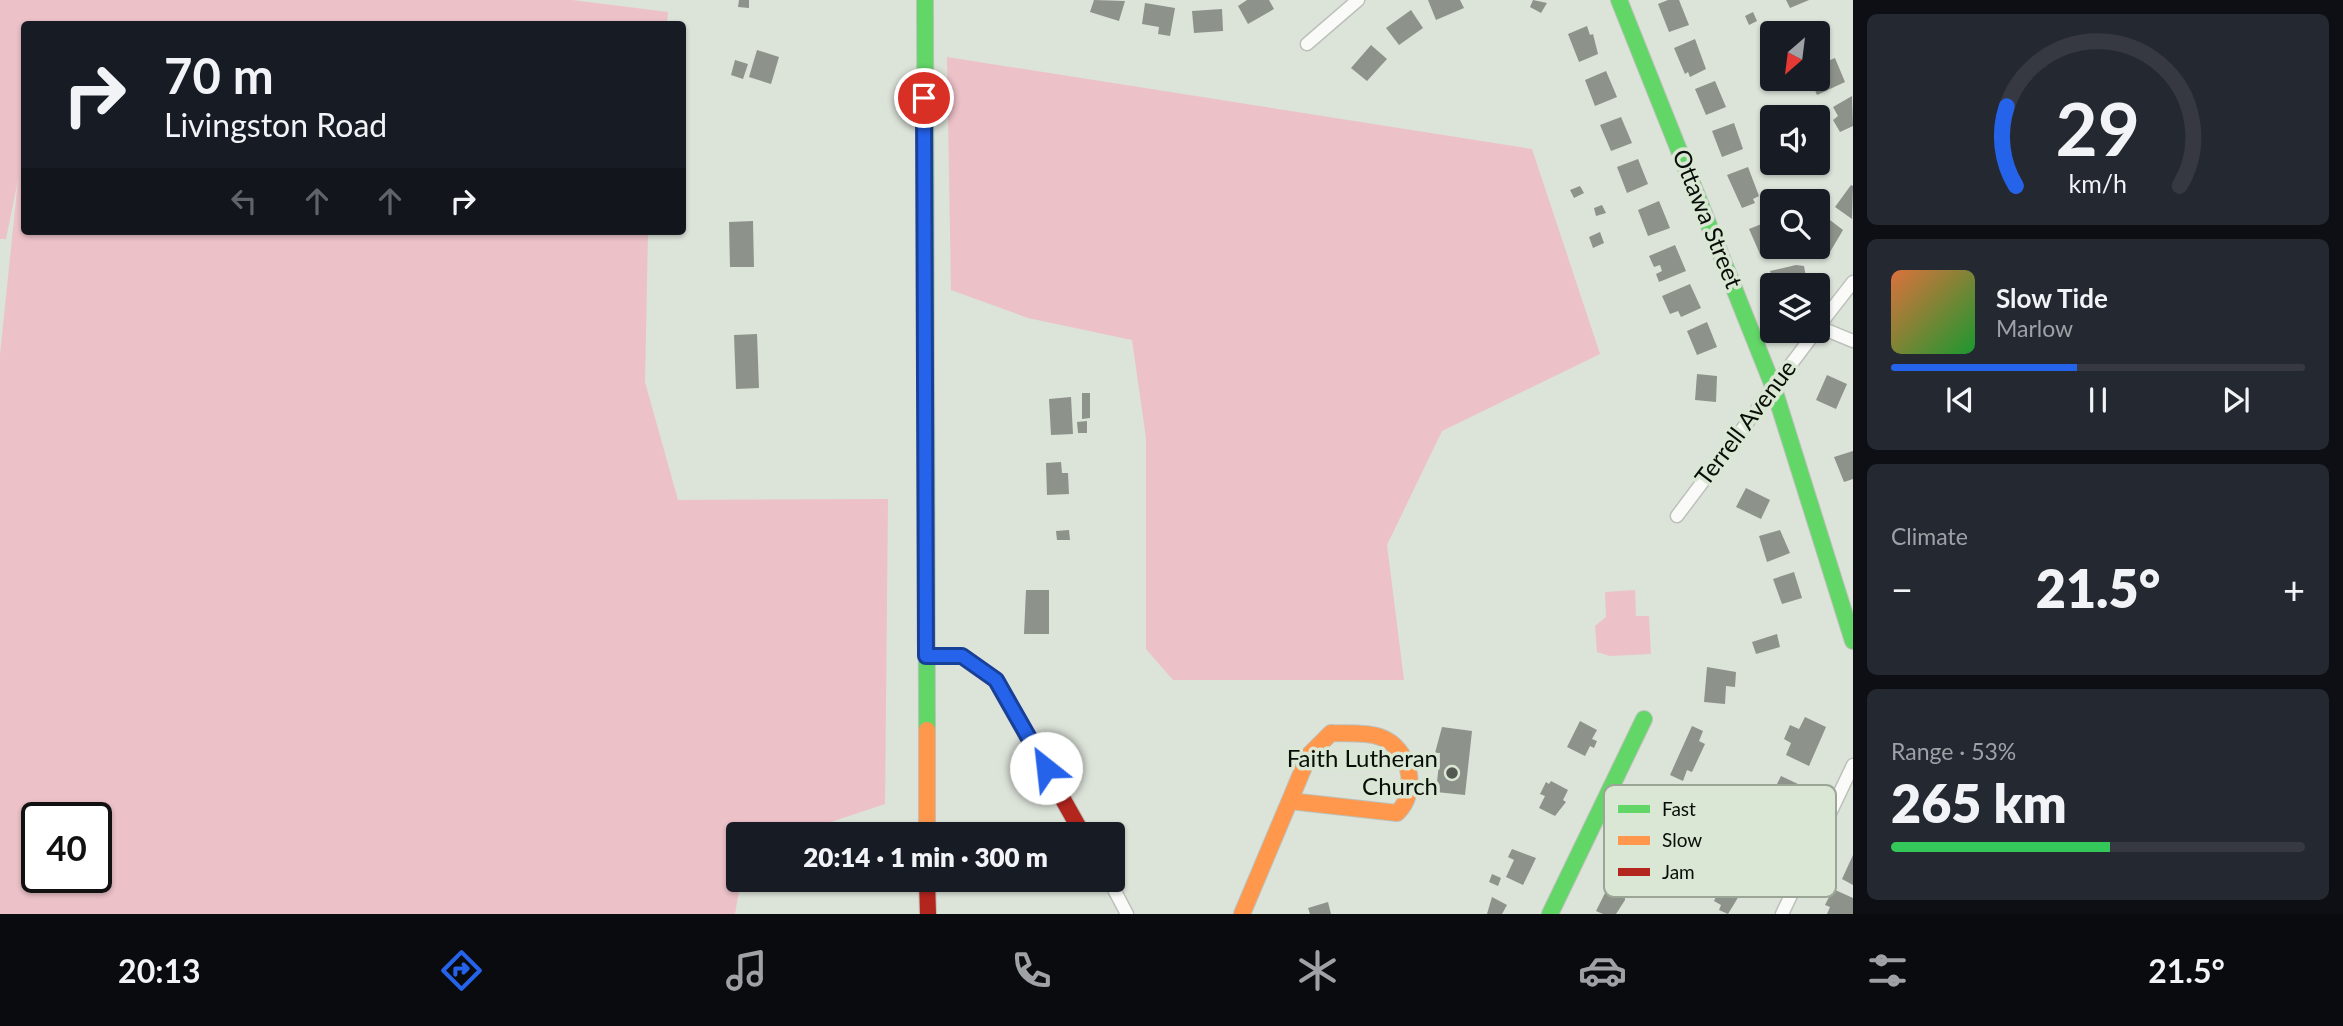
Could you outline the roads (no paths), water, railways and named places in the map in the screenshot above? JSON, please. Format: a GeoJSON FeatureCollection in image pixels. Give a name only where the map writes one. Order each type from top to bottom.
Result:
{"type":"FeatureCollection","features":[{"type":"Feature","properties":{"kind":"street"},"geometry":{"type":"LineString","coordinates":[[925,0],[927,822]]}},
{"type":"Feature","properties":{"kind":"street"},"geometry":{"type":"LineString","coordinates":[[1307,44],[1358,0]]}},
{"type":"Feature","properties":{"kind":"street","name":"Ottawa Street"},"geometry":{"type":"LineString","coordinates":[[1619,0],[1773,386],[1853,640]]}},
{"type":"Feature","properties":{"kind":"street","name":"Terrell Avenue"},"geometry":{"type":"LineString","coordinates":[[1830,311],[1853,282]]}},
{"type":"Feature","properties":{"kind":"street"},"geometry":{"type":"LineString","coordinates":[[1830,333],[1853,341]]}},
{"type":"Feature","properties":{"kind":"street","name":"Terrell Avenue"},"geometry":{"type":"LineString","coordinates":[[1677,516],[1806,343]]}},
{"type":"Feature","properties":{"kind":"street"},"geometry":{"type":"LineString","coordinates":[[926,656],[962,656],[996,680],[1076,822]]}},
{"type":"Feature","properties":{"kind":"street"},"geometry":{"type":"LineString","coordinates":[[1612,785],[1644,719]]}},
{"type":"Feature","properties":{"kind":"street"},"geometry":{"type":"LineString","coordinates":[[1242,914],[1309,755],[1331,733],[1381,737],[1399,751],[1412,780],[1408,803],[1396,813],[1290,801]]}},
{"type":"Feature","properties":{"kind":"street"},"geometry":{"type":"LineString","coordinates":[[1836,801],[1853,765]]}},
{"type":"Feature","properties":{"kind":"street"},"geometry":{"type":"LineString","coordinates":[[1550,914],[1604,802]]}},
{"type":"Feature","properties":{"kind":"street"},"geometry":{"type":"LineString","coordinates":[[927,892],[928,914]]}},
{"type":"Feature","properties":{"kind":"street"},"geometry":{"type":"LineString","coordinates":[[1115,892],[1126,914]]}},
{"type":"Feature","properties":{"kind":"street"},"geometry":{"type":"LineString","coordinates":[[1782,914],[1790,897]]}},
{"type":"Feature","properties":{"kind":"place","name":"Faith Lutheran Church"},"geometry":{"type":"Point","coordinates":[1452,773]}}]}
